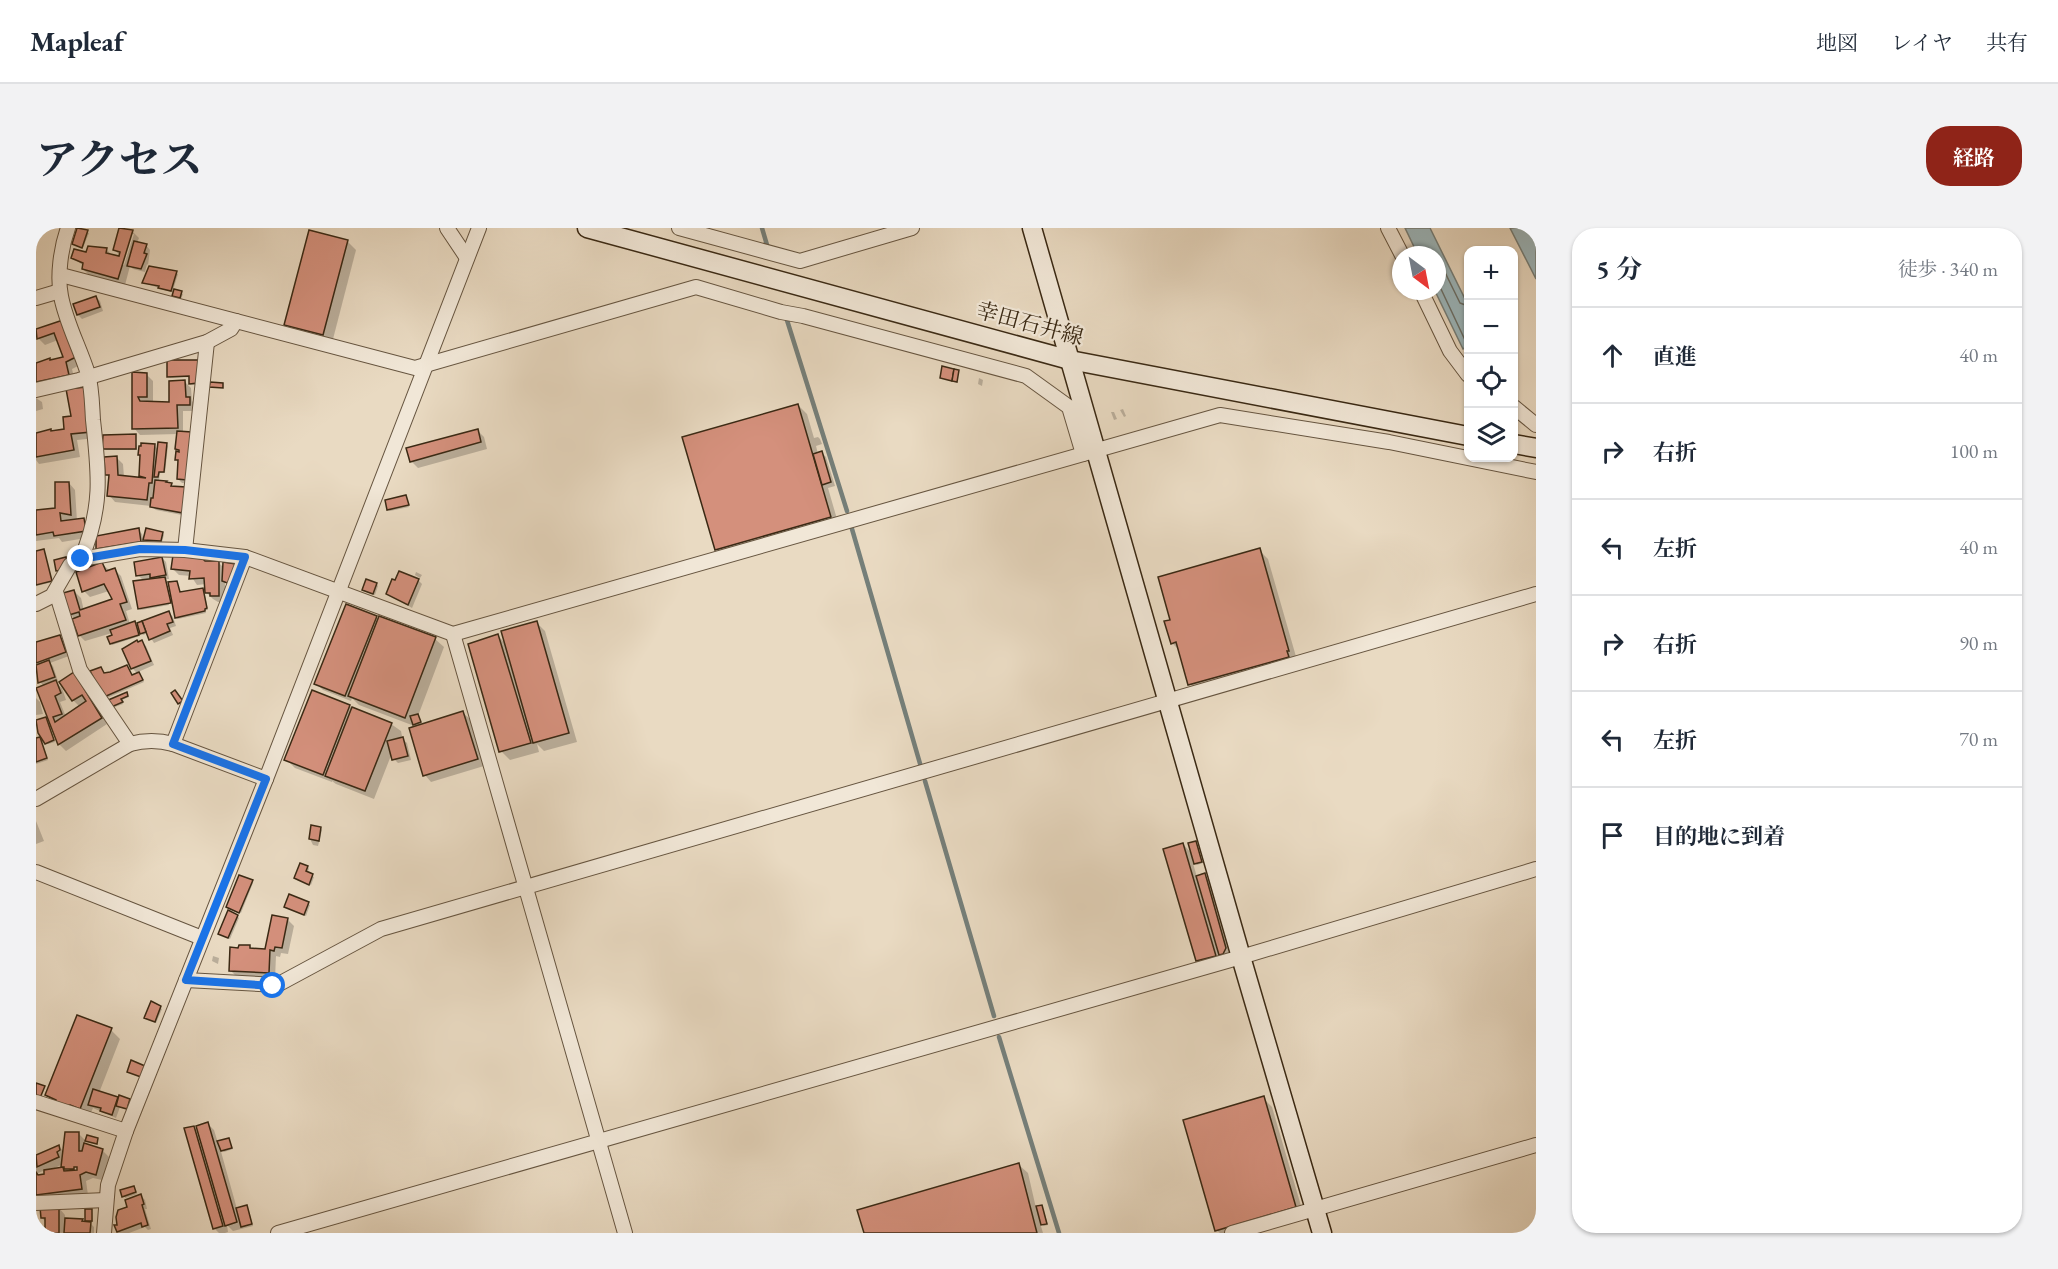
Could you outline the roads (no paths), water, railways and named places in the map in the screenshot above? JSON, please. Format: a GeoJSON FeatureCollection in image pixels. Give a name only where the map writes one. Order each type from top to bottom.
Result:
{"type":"FeatureCollection","features":[{"type":"Feature","properties":{"kind":"street"},"geometry":{"type":"LineString","coordinates":[[68,228],[63,243],[60,291],[89,377],[97,457],[98,501],[91,535],[81,559]]}},
{"type":"Feature","properties":{"kind":"street"},"geometry":{"type":"LineString","coordinates":[[447,228],[467,258]]}},
{"type":"Feature","properties":{"kind":"street"},"geometry":{"type":"LineString","coordinates":[[104,1233],[108,1185],[126,1131],[266,779],[479,228]]}},
{"type":"Feature","properties":{"kind":"street","name":"幸田石井線"},"geometry":{"type":"LineString","coordinates":[[587,228],[1070,360],[1464,435]]}},
{"type":"Feature","properties":{"kind":"street"},"geometry":{"type":"LineString","coordinates":[[679,228],[800,261],[912,228]]}},
{"type":"Feature","properties":{"kind":"street"},"geometry":{"type":"LineString","coordinates":[[1032,228],[1070,360],[1090,452],[1168,702],[1322,1233]]}},
{"type":"Feature","properties":{"kind":"street"},"geometry":{"type":"LineString","coordinates":[[1387,229],[1397,246]]}},
{"type":"Feature","properties":{"kind":"street"},"geometry":{"type":"LineString","coordinates":[[61,275],[415,368],[696,287],[781,312],[1026,376],[1069,407],[1090,452]]}},
{"type":"Feature","properties":{"kind":"street"},"geometry":{"type":"LineString","coordinates":[[36,298],[60,291]]}},
{"type":"Feature","properties":{"kind":"street"},"geometry":{"type":"LineString","coordinates":[[1425,300],[1450,351],[1464,370]]}},
{"type":"Feature","properties":{"kind":"street"},"geometry":{"type":"LineString","coordinates":[[36,390],[89,377],[207,342],[231,329],[236,321]]}},
{"type":"Feature","properties":{"kind":"street"},"geometry":{"type":"LineString","coordinates":[[185,550],[207,342]]}},
{"type":"Feature","properties":{"kind":"street"},"geometry":{"type":"LineString","coordinates":[[1515,408],[1536,425]]}},
{"type":"Feature","properties":{"kind":"street"},"geometry":{"type":"LineString","coordinates":[[36,604],[49,599],[56,592],[70,565],[81,559],[140,549],[185,550],[245,557],[453,634],[1220,415],[1389,442],[1536,472]]}},
{"type":"Feature","properties":{"kind":"street"},"geometry":{"type":"LineString","coordinates":[[1518,445],[1536,448]]}},
{"type":"Feature","properties":{"kind":"street"},"geometry":{"type":"LineString","coordinates":[[173,744],[245,557]]}},
{"type":"Feature","properties":{"kind":"street"},"geometry":{"type":"LineString","coordinates":[[56,592],[80,670],[130,744]]}},
{"type":"Feature","properties":{"kind":"street"},"geometry":{"type":"LineString","coordinates":[[186,980],[277,985],[381,929],[1536,594]]}},
{"type":"Feature","properties":{"kind":"street"},"geometry":{"type":"LineString","coordinates":[[453,634],[625,1233]]}},
{"type":"Feature","properties":{"kind":"street"},"geometry":{"type":"LineString","coordinates":[[36,799],[130,744],[141,741],[163,741],[173,744],[266,779]]}},
{"type":"Feature","properties":{"kind":"street"},"geometry":{"type":"LineString","coordinates":[[278,1233],[1241,957],[1536,869]]}},
{"type":"Feature","properties":{"kind":"street"},"geometry":{"type":"LineString","coordinates":[[36,872],[202,938]]}},
{"type":"Feature","properties":{"kind":"street"},"geometry":{"type":"LineString","coordinates":[[36,1102],[126,1131]]}},
{"type":"Feature","properties":{"kind":"street"},"geometry":{"type":"LineString","coordinates":[[1232,1233],[1536,1145]]}},
{"type":"Feature","properties":{"kind":"street"},"geometry":{"type":"LineString","coordinates":[[36,1203],[106,1200]]}},
{"type":"Feature","properties":{"kind":"water"},"geometry":{"type":"Polygon","coordinates":[[[1405,228],[1430,228],[1439,246],[1414,246],[1405,228]]]}},
{"type":"Feature","properties":{"kind":"water"},"geometry":{"type":"Polygon","coordinates":[[[1510,228],[1536,228],[1536,279],[1510,228]]]}},
{"type":"Feature","properties":{"kind":"water"},"geometry":{"type":"Polygon","coordinates":[[[1446,260],[1464,297],[1463,349],[1439,300],[1446,300],[1446,260]]]}},
{"type":"Feature","properties":{"kind":"waterway"},"geometry":{"type":"LineString","coordinates":[[762,228],[767,245]]}},
{"type":"Feature","properties":{"kind":"waterway"},"geometry":{"type":"LineString","coordinates":[[786,317],[847,511]]}},
{"type":"Feature","properties":{"kind":"waterway"},"geometry":{"type":"LineString","coordinates":[[852,529],[921,767]]}},
{"type":"Feature","properties":{"kind":"waterway"},"geometry":{"type":"LineString","coordinates":[[925,781],[994,1016]]}},
{"type":"Feature","properties":{"kind":"waterway"},"geometry":{"type":"LineString","coordinates":[[999,1037],[1059,1233]]}}]}
